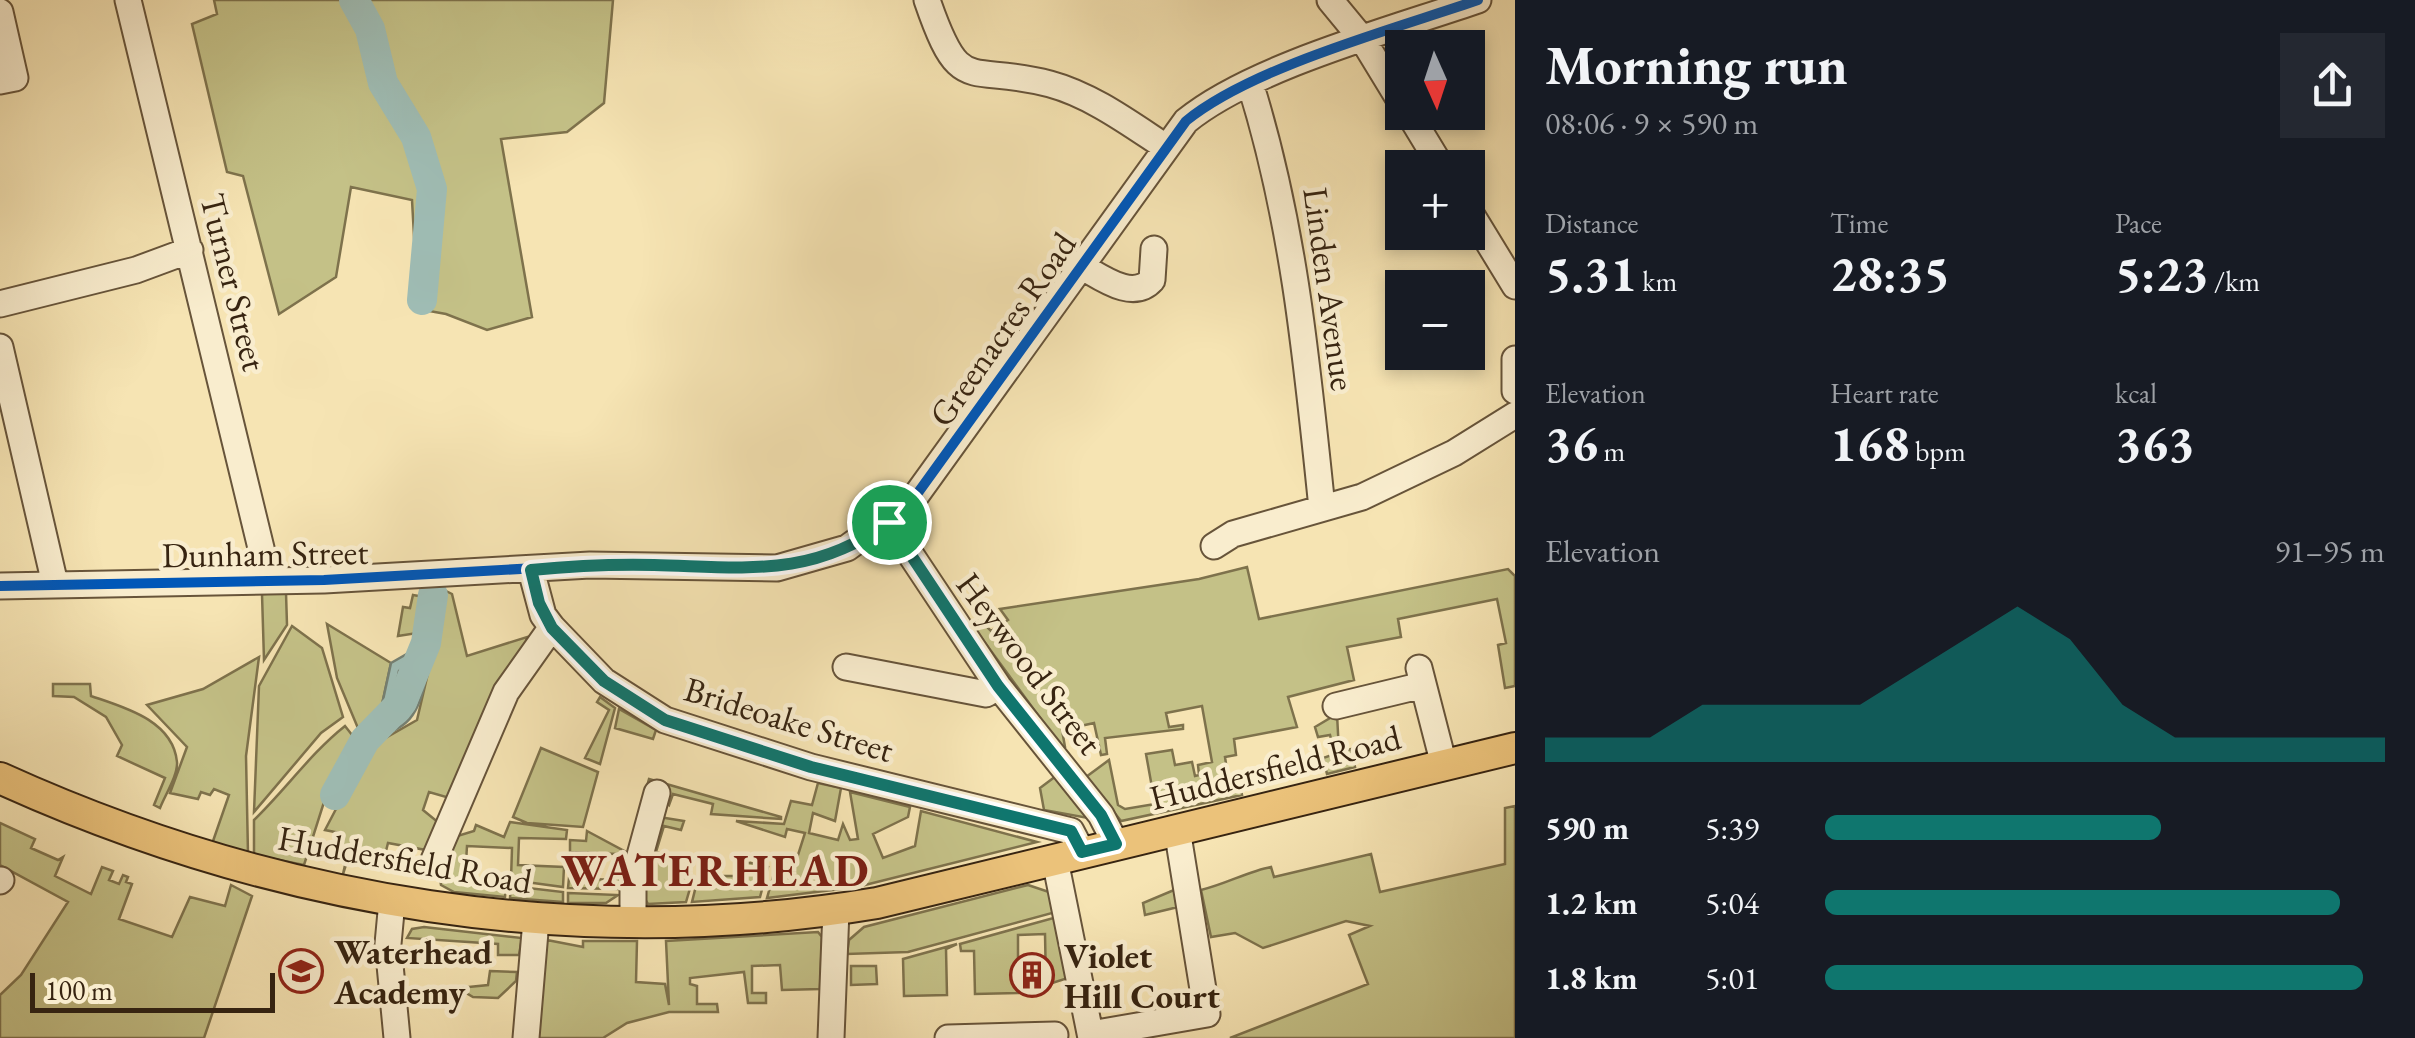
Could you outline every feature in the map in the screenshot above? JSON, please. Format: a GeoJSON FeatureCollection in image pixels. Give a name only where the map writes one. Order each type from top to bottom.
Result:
{"type":"FeatureCollection","features":[{"type":"Feature","properties":{"kind":"main road","name":"Huddersfield Road"},"geometry":{"type":"LineString","coordinates":[[0,778],[188,851],[392,902],[536,920],[632,924],[836,910],[1515,748]]}},
{"type":"Feature","properties":{"kind":"street","name":"Turner Street"},"geometry":{"type":"LineString","coordinates":[[128,0],[269,581]]}},
{"type":"Feature","properties":{"kind":"street"},"geometry":{"type":"LineString","coordinates":[[927,0],[948,56],[965,72],[1050,84],[1112,112],[1164,146]]}},
{"type":"Feature","properties":{"kind":"street"},"geometry":{"type":"LineString","coordinates":[[1330,0],[1363,40],[1385,76]]}},
{"type":"Feature","properties":{"kind":"street","name":"Greenacres Road"},"geometry":{"type":"LineString","coordinates":[[531,570],[590,564],[777,568],[847,548],[889,522],[912,501],[1164,146],[1197,112],[1250,83],[1478,0]]}},
{"type":"Feature","properties":{"kind":"street"},"geometry":{"type":"LineString","coordinates":[[0,12],[16,78],[0,81]]}},
{"type":"Feature","properties":{"kind":"street","name":"Linden Avenue"},"geometry":{"type":"LineString","coordinates":[[1250,83],[1279,179],[1300,289],[1322,508]]}},
{"type":"Feature","properties":{"kind":"street"},"geometry":{"type":"LineString","coordinates":[[1485,237],[1515,286]]}},
{"type":"Feature","properties":{"kind":"street"},"geometry":{"type":"LineString","coordinates":[[1079,266],[1124,289],[1140,289],[1152,280],[1154,249]]}},
{"type":"Feature","properties":{"kind":"street"},"geometry":{"type":"LineString","coordinates":[[0,304],[136,270],[190,250]]}},
{"type":"Feature","properties":{"kind":"street"},"geometry":{"type":"LineString","coordinates":[[0,347],[55,584]]}},
{"type":"Feature","properties":{"kind":"street"},"geometry":{"type":"LineString","coordinates":[[1515,358],[1515,391]]}},
{"type":"Feature","properties":{"kind":"street"},"geometry":{"type":"LineString","coordinates":[[1214,546],[1233,534],[1362,497],[1418,472],[1515,416]]}},
{"type":"Feature","properties":{"kind":"street","name":"Heywood Street"},"geometry":{"type":"LineString","coordinates":[[889,522],[998,686],[1101,815],[1116,844]]}},
{"type":"Feature","properties":{"kind":"street","name":"Dunham Street"},"geometry":{"type":"LineString","coordinates":[[0,586],[269,581],[531,570]]}},
{"type":"Feature","properties":{"kind":"street","name":"Brideoake Street"},"geometry":{"type":"LineString","coordinates":[[531,570],[539,603],[552,628],[604,681],[665,720],[811,767],[1071,831],[1069,856]]}},
{"type":"Feature","properties":{"kind":"street"},"geometry":{"type":"LineString","coordinates":[[434,860],[506,692],[552,628]]}},
{"type":"Feature","properties":{"kind":"street"},"geometry":{"type":"LineString","coordinates":[[846,667],[986,694],[998,686]]}},
{"type":"Feature","properties":{"kind":"street"},"geometry":{"type":"LineString","coordinates":[[1336,706],[1421,676],[1444,764]]}},
{"type":"Feature","properties":{"kind":"street"},"geometry":{"type":"LineString","coordinates":[[632,924],[633,882],[657,793]]}},
{"type":"Feature","properties":{"kind":"street"},"geometry":{"type":"LineString","coordinates":[[1069,856],[1091,1036],[1208,1014],[1177,830]]}},
{"type":"Feature","properties":{"kind":"street"},"geometry":{"type":"LineString","coordinates":[[392,902],[388,944],[397,1038]]}},
{"type":"Feature","properties":{"kind":"street"},"geometry":{"type":"LineString","coordinates":[[831,1038],[836,910]]}},
{"type":"Feature","properties":{"kind":"street"},"geometry":{"type":"LineString","coordinates":[[526,1038],[536,920]]}},
{"type":"Feature","properties":{"kind":"street"},"geometry":{"type":"LineString","coordinates":[[948,1038],[1055,1035]]}},
{"type":"Feature","properties":{"kind":"shaded area"},"geometry":{"type":"Polygon","coordinates":[[[214,0],[613,0],[604,103],[567,132],[501,139],[532,317],[487,330],[446,314],[418,309],[412,200],[351,187],[336,277],[279,314],[243,176],[227,172],[192,24],[217,14],[214,0]]]}},
{"type":"Feature","properties":{"kind":"shaded area"},"geometry":{"type":"Polygon","coordinates":[[[1247,567],[1259,619],[1508,569],[1515,576],[1515,686],[1505,688],[1498,645],[1506,643],[1497,599],[1398,619],[1401,637],[1347,647],[1354,680],[1288,697],[1297,727],[1234,739],[1236,755],[1225,757],[1228,777],[1239,776],[1242,795],[1121,821],[1086,777],[1109,760],[1118,805],[1125,809],[1155,804],[1146,754],[1172,750],[1175,765],[1192,762],[1195,776],[1199,775],[1198,765],[1212,762],[1202,706],[1166,713],[1169,727],[1183,725],[1183,729],[1105,738],[1107,754],[1101,755],[1094,723],[1062,730],[1062,748],[972,625],[979,619],[991,631],[1008,620],[1000,609],[1199,579],[1247,567]]]}},
{"type":"Feature","properties":{"kind":"shaded area"},"geometry":{"type":"Polygon","coordinates":[[[439,592],[452,594],[467,656],[527,637],[524,650],[456,793],[446,797],[429,792],[423,810],[439,823],[426,850],[388,843],[384,859],[350,852],[343,874],[348,852],[337,849],[340,833],[325,830],[368,748],[417,720],[432,656],[439,592]]]}},
{"type":"Feature","properties":{"kind":"shaded area"},"geometry":{"type":"Polygon","coordinates":[[[286,593],[287,625],[264,660],[262,594],[286,593]]]}},
{"type":"Feature","properties":{"kind":"shaded area"},"geometry":{"type":"Polygon","coordinates":[[[413,595],[430,598],[424,632],[398,636],[403,607],[410,608],[413,595]]]}},
{"type":"Feature","properties":{"kind":"shaded area"},"geometry":{"type":"Polygon","coordinates":[[[327,624],[391,663],[378,723],[360,733],[337,678],[327,624]]]}},
{"type":"Feature","properties":{"kind":"shaded area"},"geometry":{"type":"Polygon","coordinates":[[[292,626],[322,648],[343,717],[321,733],[254,812],[259,686],[292,626]]]}},
{"type":"Feature","properties":{"kind":"shaded area"},"geometry":{"type":"Polygon","coordinates":[[[259,657],[246,756],[248,854],[212,844],[229,795],[214,789],[210,795],[201,792],[198,799],[170,793],[187,747],[147,705],[203,689],[259,657]]]}},
{"type":"Feature","properties":{"kind":"shaded area"},"geometry":{"type":"Polygon","coordinates":[[[53,684],[90,684],[91,696],[144,717],[166,736],[177,767],[160,808],[154,805],[165,778],[117,756],[122,745],[106,717],[74,697],[53,696],[53,684]]]}},
{"type":"Feature","properties":{"kind":"shaded area"},"geometry":{"type":"Polygon","coordinates":[[[600,697],[615,708],[600,764],[585,758],[609,710],[597,702],[600,697]]]}},
{"type":"Feature","properties":{"kind":"shaded area"},"geometry":{"type":"Polygon","coordinates":[[[619,709],[656,730],[653,739],[615,728],[619,709]]]}},
{"type":"Feature","properties":{"kind":"shaded area"},"geometry":{"type":"Polygon","coordinates":[[[1337,714],[1339,752],[1351,749],[1355,767],[1327,774],[1323,758],[1335,754],[1330,735],[1318,737],[1315,727],[1337,714]]]}},
{"type":"Feature","properties":{"kind":"shaded area"},"geometry":{"type":"Polygon","coordinates":[[[345,726],[356,740],[331,780],[304,865],[254,855],[254,820],[345,726]]]}},
{"type":"Feature","properties":{"kind":"shaded area"},"geometry":{"type":"Polygon","coordinates":[[[541,748],[598,772],[583,827],[527,823],[513,817],[541,748]]]}},
{"type":"Feature","properties":{"kind":"shaded area"},"geometry":{"type":"Polygon","coordinates":[[[1056,776],[1088,818],[1044,810],[1040,788],[1056,776]]]}},
{"type":"Feature","properties":{"kind":"shaded area"},"geometry":{"type":"Polygon","coordinates":[[[649,779],[781,819],[711,814],[713,804],[673,794],[669,805],[647,786],[649,779]]]}},
{"type":"Feature","properties":{"kind":"shaded area"},"geometry":{"type":"Polygon","coordinates":[[[818,783],[841,788],[835,821],[813,813],[809,833],[838,840],[843,824],[850,840],[858,839],[850,792],[910,807],[908,817],[873,834],[883,858],[915,846],[921,811],[1037,842],[857,887],[767,898],[775,870],[792,874],[805,833],[787,829],[785,837],[736,821],[784,824],[791,801],[812,805],[818,783]]]}},
{"type":"Feature","properties":{"kind":"shaded area"},"geometry":{"type":"Polygon","coordinates":[[[1515,806],[1515,1038],[1230,1038],[1368,984],[1349,935],[1370,926],[1346,921],[1263,948],[1235,933],[1211,937],[1201,890],[1271,867],[1274,877],[1371,854],[1380,892],[1505,864],[1505,808],[1515,806]]]}},
{"type":"Feature","properties":{"kind":"shaded area"},"geometry":{"type":"Polygon","coordinates":[[[659,817],[684,821],[681,830],[664,826],[656,852],[673,857],[670,871],[693,878],[686,902],[648,904],[640,891],[659,817]]]}},
{"type":"Feature","properties":{"kind":"shaded area"},"geometry":{"type":"Polygon","coordinates":[[[510,822],[567,830],[566,839],[519,838],[518,865],[564,867],[563,887],[511,880],[512,848],[467,846],[465,879],[506,885],[505,897],[454,892],[441,885],[439,872],[454,837],[474,831],[476,825],[504,837],[510,822]]]}},
{"type":"Feature","properties":{"kind":"shaded area"},"geometry":{"type":"Polygon","coordinates":[[[0,823],[35,839],[31,848],[58,860],[63,857],[55,876],[91,894],[102,867],[113,871],[109,880],[119,884],[123,875],[128,877],[126,882],[132,884],[119,919],[172,937],[190,897],[225,906],[231,885],[252,896],[204,1038],[0,1038],[0,995],[21,975],[68,902],[0,865],[0,823]]]}},
{"type":"Feature","properties":{"kind":"shaded area"},"geometry":{"type":"Polygon","coordinates":[[[587,831],[626,852],[620,889],[568,888],[569,878],[615,880],[616,854],[570,852],[570,840],[586,841],[587,831]]]}},
{"type":"Feature","properties":{"kind":"shaded area"},"geometry":{"type":"Polygon","coordinates":[[[747,862],[768,867],[760,897],[692,902],[698,878],[720,884],[723,876],[744,876],[747,862]]]}},
{"type":"Feature","properties":{"kind":"shaded area"},"geometry":{"type":"Polygon","coordinates":[[[1028,885],[1049,892],[1056,912],[908,952],[847,954],[849,940],[864,927],[1028,885]]]}},
{"type":"Feature","properties":{"kind":"shaded area"},"geometry":{"type":"Polygon","coordinates":[[[511,886],[563,892],[563,902],[510,898],[511,886]]]}},
{"type":"Feature","properties":{"kind":"shaded area"},"geometry":{"type":"Polygon","coordinates":[[[1174,890],[1178,907],[1145,915],[1143,903],[1174,890]]]}},
{"type":"Feature","properties":{"kind":"shaded area"},"geometry":{"type":"Polygon","coordinates":[[[568,893],[618,895],[606,903],[568,903],[568,893]]]}},
{"type":"Feature","properties":{"kind":"shaded area"},"geometry":{"type":"Polygon","coordinates":[[[1057,917],[1068,978],[1046,985],[1045,934],[1018,935],[1018,993],[975,994],[974,951],[961,951],[960,944],[1057,917]]]}},
{"type":"Feature","properties":{"kind":"shaded area"},"geometry":{"type":"Polygon","coordinates":[[[412,929],[522,938],[519,955],[498,955],[498,944],[407,938],[412,929]]]}},
{"type":"Feature","properties":{"kind":"shaded area"},"geometry":{"type":"Polygon","coordinates":[[[818,932],[822,937],[820,989],[782,990],[780,965],[752,966],[752,993],[766,993],[766,1003],[748,1003],[744,972],[690,978],[690,984],[697,986],[697,1004],[717,1004],[718,1012],[669,1012],[627,1023],[603,1038],[538,1038],[547,940],[583,947],[583,941],[637,941],[636,982],[665,984],[669,1005],[666,941],[818,932]]]}},
{"type":"Feature","properties":{"kind":"shaded area"},"geometry":{"type":"Polygon","coordinates":[[[957,944],[946,949],[947,995],[904,996],[903,959],[957,944]]]}},
{"type":"Feature","properties":{"kind":"shaded area"},"geometry":{"type":"Polygon","coordinates":[[[851,966],[876,966],[877,984],[851,985],[851,966]]]}},
{"type":"Feature","properties":{"kind":"shaded area"},"geometry":{"type":"Polygon","coordinates":[[[490,971],[517,972],[516,981],[498,998],[473,997],[458,988],[488,985],[490,971]]]}},
{"type":"Feature","properties":{"kind":"water"},"geometry":{"type":"Polygon","coordinates":[[[426,643],[426,675],[416,709],[403,725],[369,744],[360,733],[378,723],[391,663],[426,643]]]}},
{"type":"Feature","properties":{"kind":"waterway"},"geometry":{"type":"LineString","coordinates":[[354,0],[370,29],[383,83],[416,137],[432,189],[422,300]]}},
{"type":"Feature","properties":{"kind":"waterway"},"geometry":{"type":"LineString","coordinates":[[335,795],[365,740],[402,702],[426,643],[433,595]]}},
{"type":"Feature","properties":{"kind":"cycle path"},"geometry":{"type":"LineString","coordinates":[[0,586],[324,580],[590,565],[777,568],[847,548],[912,501],[1186,121],[1214,101],[1285,67],[1478,0]]}},
{"type":"Feature","properties":{"kind":"cycle path"},"geometry":{"type":"LineString","coordinates":[[531,570],[543,615],[552,627],[604,681],[665,720],[811,767],[1071,831],[1082,852]]}},
{"type":"Feature","properties":{"kind":"place","name":"Waterhead Academy"},"geometry":{"type":"Point","coordinates":[301,971]}},
{"type":"Feature","properties":{"kind":"place","name":"Violet Hill Court"},"geometry":{"type":"Point","coordinates":[1032,975]}},
{"type":"Feature","properties":{"kind":"district","name":"WATERHEAD"},"geometry":{"type":"Point","coordinates":[716,870]}},
{"type":"Feature","properties":{"kind":"route"},"geometry":{"type":"LineString","coordinates":[[889,522],[954,624],[1101,815],[1116,844],[1082,852],[1071,831],[811,767],[665,720],[604,681],[552,628],[543,615],[531,570],[590,564],[777,568],[847,548],[889,522]]}}]}
